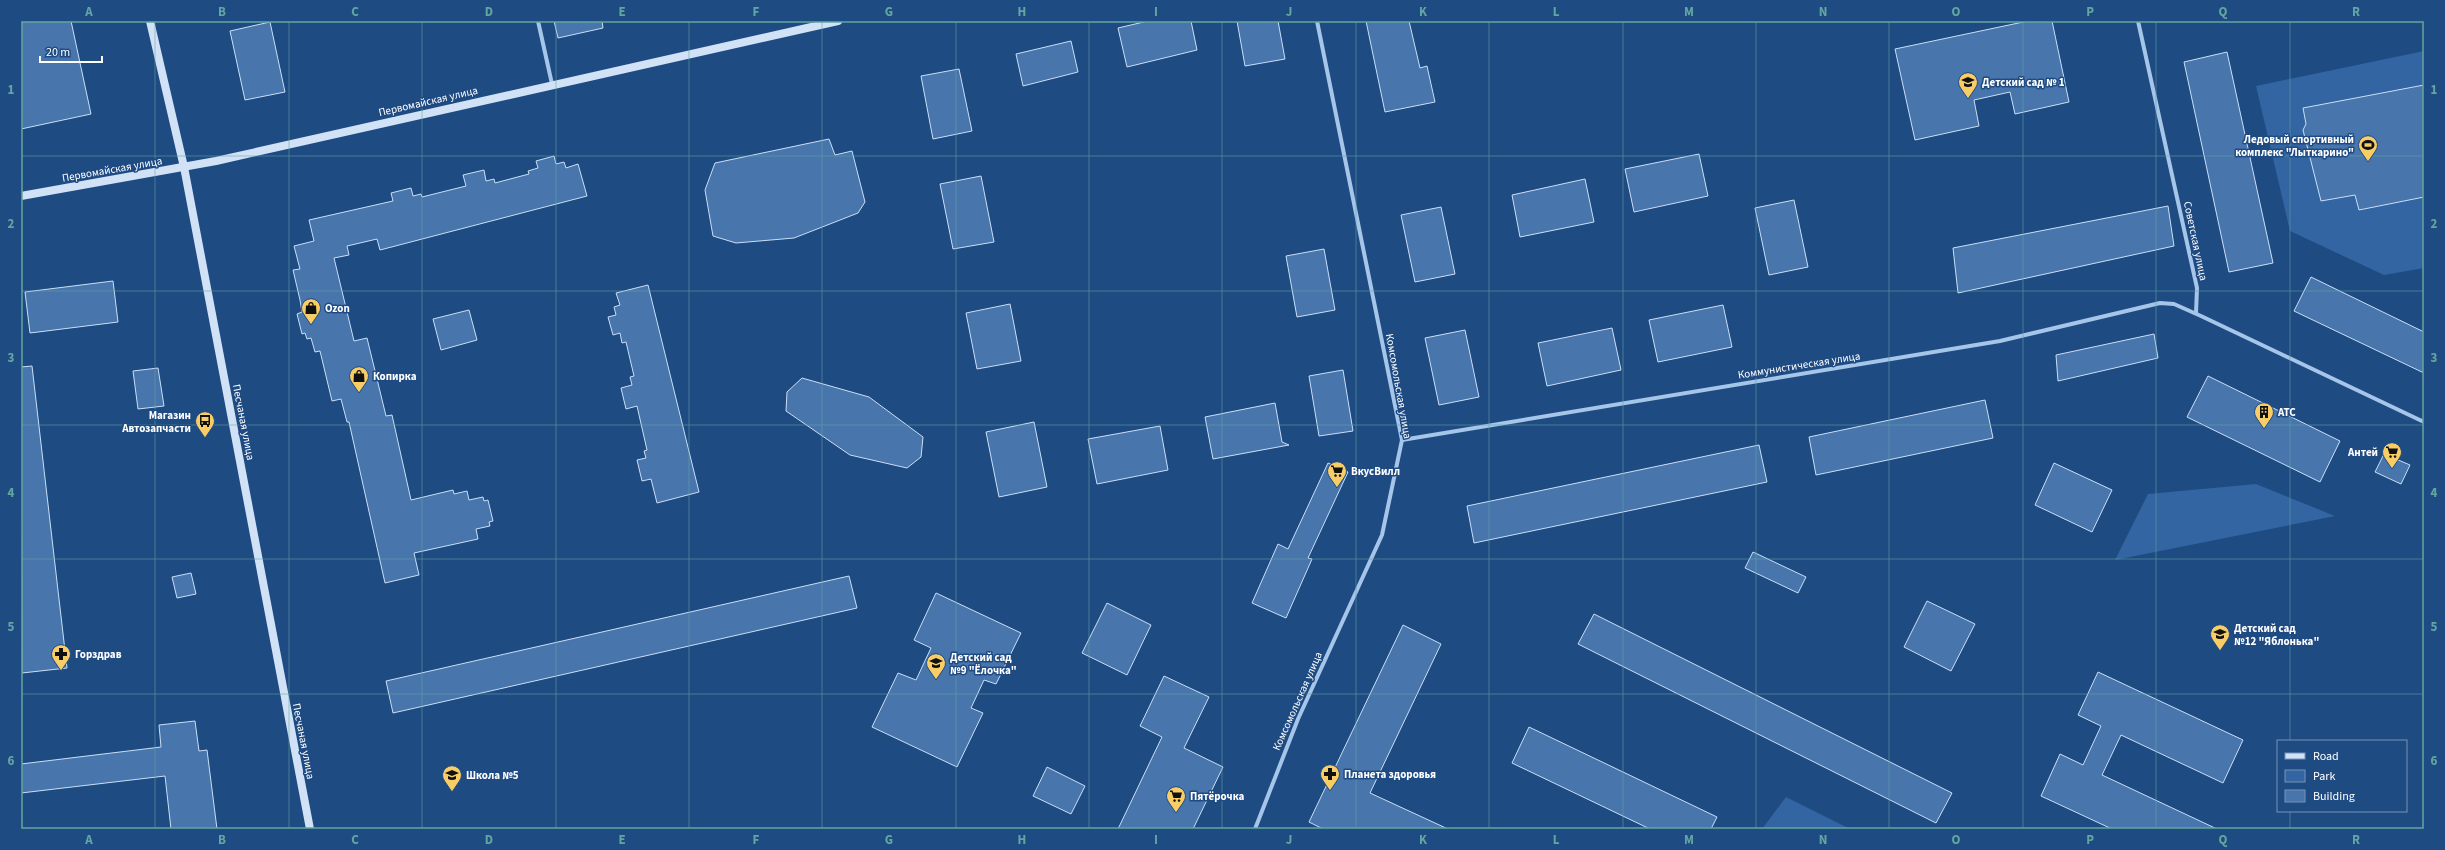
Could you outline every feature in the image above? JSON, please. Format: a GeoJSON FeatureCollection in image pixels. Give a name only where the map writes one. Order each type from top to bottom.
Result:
{"type":"FeatureCollection","features":[{"type":"Feature","properties":{"kind":"street","name":"Песчаная улица"},"geometry":{"type":"LineString","coordinates":[[150,21],[184,167],[310,829]]}},
{"type":"Feature","properties":{"kind":"street"},"geometry":{"type":"LineString","coordinates":[[538,21],[552,84]]}},
{"type":"Feature","properties":{"kind":"street","name":"Первомайская улица"},"geometry":{"type":"LineString","coordinates":[[21,196],[184,167],[838,21]]}},
{"type":"Feature","properties":{"kind":"street","name":"Комсомольская улица"},"geometry":{"type":"LineString","coordinates":[[1255,829],[1298,719],[1382,535],[1402,440],[1317,21]]}},
{"type":"Feature","properties":{"kind":"street","name":"Советская улица"},"geometry":{"type":"LineString","coordinates":[[2138,21],[2197,288],[2196,313]]}},
{"type":"Feature","properties":{"kind":"street","name":"Коммунистическая улица"},"geometry":{"type":"LineString","coordinates":[[1402,440],[2000,341],[2160,303],[2174,304],[2196,313]]}},
{"type":"Feature","properties":{"kind":"street"},"geometry":{"type":"LineString","coordinates":[[2196,313],[2424,422]]}},
{"type":"Feature","properties":{"kind":"green space"},"geometry":{"type":"Polygon","coordinates":[[[2424,51],[2424,268],[2384,275],[2290,231],[2256,86],[2424,51]]]}},
{"type":"Feature","properties":{"kind":"green space"},"geometry":{"type":"Polygon","coordinates":[[[2256,484],[2335,516],[2115,560],[2148,494],[2256,484]]]}},
{"type":"Feature","properties":{"kind":"green space"},"geometry":{"type":"Polygon","coordinates":[[[1786,797],[1850,829],[1762,829],[1786,797]]]}},
{"type":"Feature","properties":{"kind":"building"},"geometry":{"type":"Polygon","coordinates":[[[21,21],[71,21],[91,114],[21,129],[21,21]]]}},
{"type":"Feature","properties":{"kind":"building"},"geometry":{"type":"Polygon","coordinates":[[[554,21],[602,21],[603,28],[558,38],[554,21]]]}},
{"type":"Feature","properties":{"kind":"building"},"geometry":{"type":"Polygon","coordinates":[[[1148,21],[1191,21],[1197,50],[1127,67],[1118,28],[1148,21]]]}},
{"type":"Feature","properties":{"kind":"building"},"geometry":{"type":"Polygon","coordinates":[[[1237,21],[1278,21],[1285,59],[1245,66],[1237,21]]]}},
{"type":"Feature","properties":{"kind":"building"},"geometry":{"type":"Polygon","coordinates":[[[1366,21],[1409,21],[1420,68],[1427,66],[1435,102],[1385,112],[1366,21]]]}},
{"type":"Feature","properties":{"kind":"building"},"geometry":{"type":"Polygon","coordinates":[[[2028,21],[2052,21],[2069,102],[2015,114],[2010,92],[1974,100],[1979,126],[1915,140],[1895,49],[2028,21]]]}},
{"type":"Feature","properties":{"kind":"building"},"geometry":{"type":"Polygon","coordinates":[[[270,22],[285,92],[245,100],[230,31],[270,22]]]}},
{"type":"Feature","properties":{"kind":"building"},"geometry":{"type":"Polygon","coordinates":[[[1071,41],[1078,72],[1023,86],[1016,54],[1071,41]]]}},
{"type":"Feature","properties":{"kind":"building"},"geometry":{"type":"Polygon","coordinates":[[[2227,52],[2273,263],[2229,272],[2184,62],[2227,52]]]}},
{"type":"Feature","properties":{"kind":"building"},"geometry":{"type":"Polygon","coordinates":[[[959,69],[972,131],[933,139],[921,76],[959,69]]]}},
{"type":"Feature","properties":{"kind":"building","name":"Ледовый спортивный комплекс \"Лыткарино\""},"geometry":{"type":"Polygon","coordinates":[[[2424,85],[2424,197],[2359,210],[2355,195],[2321,201],[2303,130],[2306,124],[2303,108],[2424,85]]]}},
{"type":"Feature","properties":{"kind":"building"},"geometry":{"type":"Polygon","coordinates":[[[829,139],[835,155],[852,151],[865,202],[858,213],[794,238],[736,243],[713,236],[705,190],[715,163],[829,139]]]}},
{"type":"Feature","properties":{"kind":"building"},"geometry":{"type":"Polygon","coordinates":[[[1699,154],[1708,196],[1634,212],[1625,169],[1699,154]]]}},
{"type":"Feature","properties":{"kind":"building"},"geometry":{"type":"Polygon","coordinates":[[[554,156],[556,164],[564,162],[566,168],[578,164],[587,196],[380,250],[377,239],[347,246],[349,255],[334,258],[354,341],[367,338],[386,416],[392,415],[411,500],[453,490],[454,494],[467,491],[469,500],[483,497],[484,501],[488,500],[493,521],[489,522],[490,526],[476,529],[478,539],[414,553],[419,575],[385,583],[349,422],[347,422],[341,399],[332,401],[320,351],[315,352],[311,338],[307,339],[305,333],[302,334],[297,314],[302,312],[293,270],[300,269],[294,246],[314,241],[309,220],[393,201],[391,193],[411,188],[413,196],[421,194],[422,197],[466,186],[463,175],[484,170],[486,181],[494,179],[495,183],[529,174],[528,171],[538,168],[536,161],[554,156]]]}},
{"type":"Feature","properties":{"kind":"building"},"geometry":{"type":"Polygon","coordinates":[[[981,176],[994,242],[953,249],[940,184],[981,176]]]}},
{"type":"Feature","properties":{"kind":"building"},"geometry":{"type":"Polygon","coordinates":[[[1585,179],[1594,222],[1520,237],[1512,195],[1585,179]]]}},
{"type":"Feature","properties":{"kind":"building"},"geometry":{"type":"Polygon","coordinates":[[[1794,200],[1808,267],[1769,275],[1755,208],[1794,200]]]}},
{"type":"Feature","properties":{"kind":"building"},"geometry":{"type":"Polygon","coordinates":[[[2168,206],[2174,246],[1958,293],[1953,248],[2168,206]]]}},
{"type":"Feature","properties":{"kind":"building"},"geometry":{"type":"Polygon","coordinates":[[[1441,207],[1455,274],[1415,282],[1401,215],[1441,207]]]}},
{"type":"Feature","properties":{"kind":"building"},"geometry":{"type":"Polygon","coordinates":[[[1324,249],[1335,310],[1297,317],[1286,256],[1324,249]]]}},
{"type":"Feature","properties":{"kind":"building"},"geometry":{"type":"Polygon","coordinates":[[[2311,277],[2424,332],[2424,373],[2294,311],[2311,277]]]}},
{"type":"Feature","properties":{"kind":"building"},"geometry":{"type":"Polygon","coordinates":[[[113,281],[118,322],[30,333],[25,292],[113,281]]]}},
{"type":"Feature","properties":{"kind":"building"},"geometry":{"type":"Polygon","coordinates":[[[648,285],[699,492],[657,503],[651,479],[642,481],[637,460],[646,458],[644,451],[647,450],[637,406],[626,409],[621,388],[632,385],[630,377],[634,376],[626,342],[622,343],[620,333],[613,335],[608,317],[616,315],[614,307],[620,305],[616,293],[648,285]]]}},
{"type":"Feature","properties":{"kind":"building"},"geometry":{"type":"Polygon","coordinates":[[[1010,304],[1021,361],[977,369],[966,313],[1010,304]]]}},
{"type":"Feature","properties":{"kind":"building"},"geometry":{"type":"Polygon","coordinates":[[[1723,305],[1732,347],[1658,362],[1649,320],[1723,305]]]}},
{"type":"Feature","properties":{"kind":"building"},"geometry":{"type":"Polygon","coordinates":[[[469,310],[477,340],[441,350],[433,319],[469,310]]]}},
{"type":"Feature","properties":{"kind":"building"},"geometry":{"type":"Polygon","coordinates":[[[1612,328],[1621,370],[1547,386],[1538,343],[1612,328]]]}},
{"type":"Feature","properties":{"kind":"building"},"geometry":{"type":"Polygon","coordinates":[[[1465,330],[1479,397],[1439,405],[1425,338],[1465,330]]]}},
{"type":"Feature","properties":{"kind":"building"},"geometry":{"type":"Polygon","coordinates":[[[2154,334],[2158,358],[2058,381],[2056,355],[2154,334]]]}},
{"type":"Feature","properties":{"kind":"building"},"geometry":{"type":"Polygon","coordinates":[[[32,366],[67,668],[22,673],[21,367],[32,366]]]}},
{"type":"Feature","properties":{"kind":"building"},"geometry":{"type":"Polygon","coordinates":[[[158,368],[164,406],[138,409],[133,371],[158,368]]]}},
{"type":"Feature","properties":{"kind":"building"},"geometry":{"type":"Polygon","coordinates":[[[1343,370],[1353,431],[1319,436],[1309,376],[1343,370]]]}},
{"type":"Feature","properties":{"kind":"building","name":"АТС"},"geometry":{"type":"Polygon","coordinates":[[[2208,376],[2340,441],[2320,482],[2187,417],[2208,376]]]}},
{"type":"Feature","properties":{"kind":"building"},"geometry":{"type":"Polygon","coordinates":[[[802,378],[869,397],[923,437],[921,457],[907,468],[850,455],[786,411],[787,392],[802,378]]]}},
{"type":"Feature","properties":{"kind":"building"},"geometry":{"type":"Polygon","coordinates":[[[1985,400],[1993,438],[1816,475],[1809,437],[1985,400]]]}},
{"type":"Feature","properties":{"kind":"building"},"geometry":{"type":"Polygon","coordinates":[[[1275,403],[1282,442],[1289,445],[1213,459],[1205,417],[1275,403]]]}},
{"type":"Feature","properties":{"kind":"building"},"geometry":{"type":"Polygon","coordinates":[[[1034,422],[1047,487],[999,497],[986,432],[1034,422]]]}},
{"type":"Feature","properties":{"kind":"building"},"geometry":{"type":"Polygon","coordinates":[[[1160,426],[1168,470],[1097,484],[1088,439],[1160,426]]]}},
{"type":"Feature","properties":{"kind":"building"},"geometry":{"type":"Polygon","coordinates":[[[1759,445],[1767,482],[1474,543],[1467,506],[1759,445]]]}},
{"type":"Feature","properties":{"kind":"building"},"geometry":{"type":"Polygon","coordinates":[[[2384,454],[2410,465],[2401,484],[2375,472],[2384,454]]]}},
{"type":"Feature","properties":{"kind":"building"},"geometry":{"type":"Polygon","coordinates":[[[1328,463],[1348,472],[1308,558],[1312,559],[1286,618],[1252,603],[1278,544],[1288,549],[1328,463]]]}},
{"type":"Feature","properties":{"kind":"building"},"geometry":{"type":"Polygon","coordinates":[[[2054,463],[2112,490],[2092,532],[2035,505],[2054,463]]]}},
{"type":"Feature","properties":{"kind":"building"},"geometry":{"type":"Polygon","coordinates":[[[1753,552],[1806,577],[1798,593],[1745,568],[1753,552]]]}},
{"type":"Feature","properties":{"kind":"building"},"geometry":{"type":"Polygon","coordinates":[[[191,573],[196,594],[177,598],[172,577],[191,573]]]}},
{"type":"Feature","properties":{"kind":"building"},"geometry":{"type":"Polygon","coordinates":[[[849,576],[857,608],[393,713],[386,681],[849,576]]]}},
{"type":"Feature","properties":{"kind":"building"},"geometry":{"type":"Polygon","coordinates":[[[936,593],[1021,633],[996,684],[984,680],[971,708],[983,713],[957,767],[872,727],[898,673],[916,680],[931,648],[914,640],[936,593]]]}},
{"type":"Feature","properties":{"kind":"building"},"geometry":{"type":"Polygon","coordinates":[[[1927,601],[1975,624],[1951,671],[1904,647],[1927,601]]]}},
{"type":"Feature","properties":{"kind":"building"},"geometry":{"type":"Polygon","coordinates":[[[1107,603],[1151,625],[1127,675],[1082,653],[1107,603]]]}},
{"type":"Feature","properties":{"kind":"building"},"geometry":{"type":"Polygon","coordinates":[[[1594,614],[1952,793],[1936,823],[1578,644],[1594,614]]]}},
{"type":"Feature","properties":{"kind":"building"},"geometry":{"type":"Polygon","coordinates":[[[1403,625],[1441,644],[1370,793],[1448,829],[1323,829],[1309,822],[1403,625]]]}},
{"type":"Feature","properties":{"kind":"building"},"geometry":{"type":"Polygon","coordinates":[[[2098,672],[2243,740],[2223,783],[2121,735],[2102,775],[2217,829],[2112,829],[2041,796],[2060,754],[2083,765],[2101,726],[2078,715],[2098,672]]]}},
{"type":"Feature","properties":{"kind":"building"},"geometry":{"type":"Polygon","coordinates":[[[1164,676],[1209,697],[1184,748],[1223,767],[1193,829],[1118,829],[1162,737],[1140,726],[1164,676]]]}},
{"type":"Feature","properties":{"kind":"building"},"geometry":{"type":"Polygon","coordinates":[[[195,721],[199,751],[207,750],[217,829],[171,829],[165,776],[21,793],[21,764],[161,747],[159,725],[195,721]]]}},
{"type":"Feature","properties":{"kind":"building"},"geometry":{"type":"Polygon","coordinates":[[[1529,727],[1717,817],[1711,829],[1650,829],[1512,763],[1529,727]]]}},
{"type":"Feature","properties":{"kind":"building"},"geometry":{"type":"Polygon","coordinates":[[[1047,767],[1085,786],[1071,814],[1033,796],[1047,767]]]}},
{"type":"Feature","properties":{"kind":"place","name":"Детский сад № 1"},"geometry":{"type":"Point","coordinates":[1968,99]}},
{"type":"Feature","properties":{"kind":"place","name":"Ледовый спортивный комплекс \"Лыткарино\""},"geometry":{"type":"Point","coordinates":[2368,162]}},
{"type":"Feature","properties":{"kind":"place","name":"Ozon"},"geometry":{"type":"Point","coordinates":[311,325]}},
{"type":"Feature","properties":{"kind":"place","name":"Копирка"},"geometry":{"type":"Point","coordinates":[359,393]}},
{"type":"Feature","properties":{"kind":"place","name":"АТС"},"geometry":{"type":"Point","coordinates":[2264,429]}},
{"type":"Feature","properties":{"kind":"place","name":"Магазин Автозапчасти"},"geometry":{"type":"Point","coordinates":[205,438]}},
{"type":"Feature","properties":{"kind":"place","name":"Антей"},"geometry":{"type":"Point","coordinates":[2392,469]}},
{"type":"Feature","properties":{"kind":"place","name":"ВкусВилл"},"geometry":{"type":"Point","coordinates":[1337,488]}},
{"type":"Feature","properties":{"kind":"place","name":"Детский сад №12 \"Яблонька\""},"geometry":{"type":"Point","coordinates":[2220,651]}},
{"type":"Feature","properties":{"kind":"place","name":"Горздрав"},"geometry":{"type":"Point","coordinates":[61,671]}},
{"type":"Feature","properties":{"kind":"place","name":"Детский сад №9 \"Ёлочка\""},"geometry":{"type":"Point","coordinates":[936,680]}},
{"type":"Feature","properties":{"kind":"place","name":"Планета здоровья"},"geometry":{"type":"Point","coordinates":[1330,791]}},
{"type":"Feature","properties":{"kind":"place","name":"Школа №5"},"geometry":{"type":"Point","coordinates":[452,792]}},
{"type":"Feature","properties":{"kind":"place","name":"Пятёрочка"},"geometry":{"type":"Point","coordinates":[1176,813]}}]}
